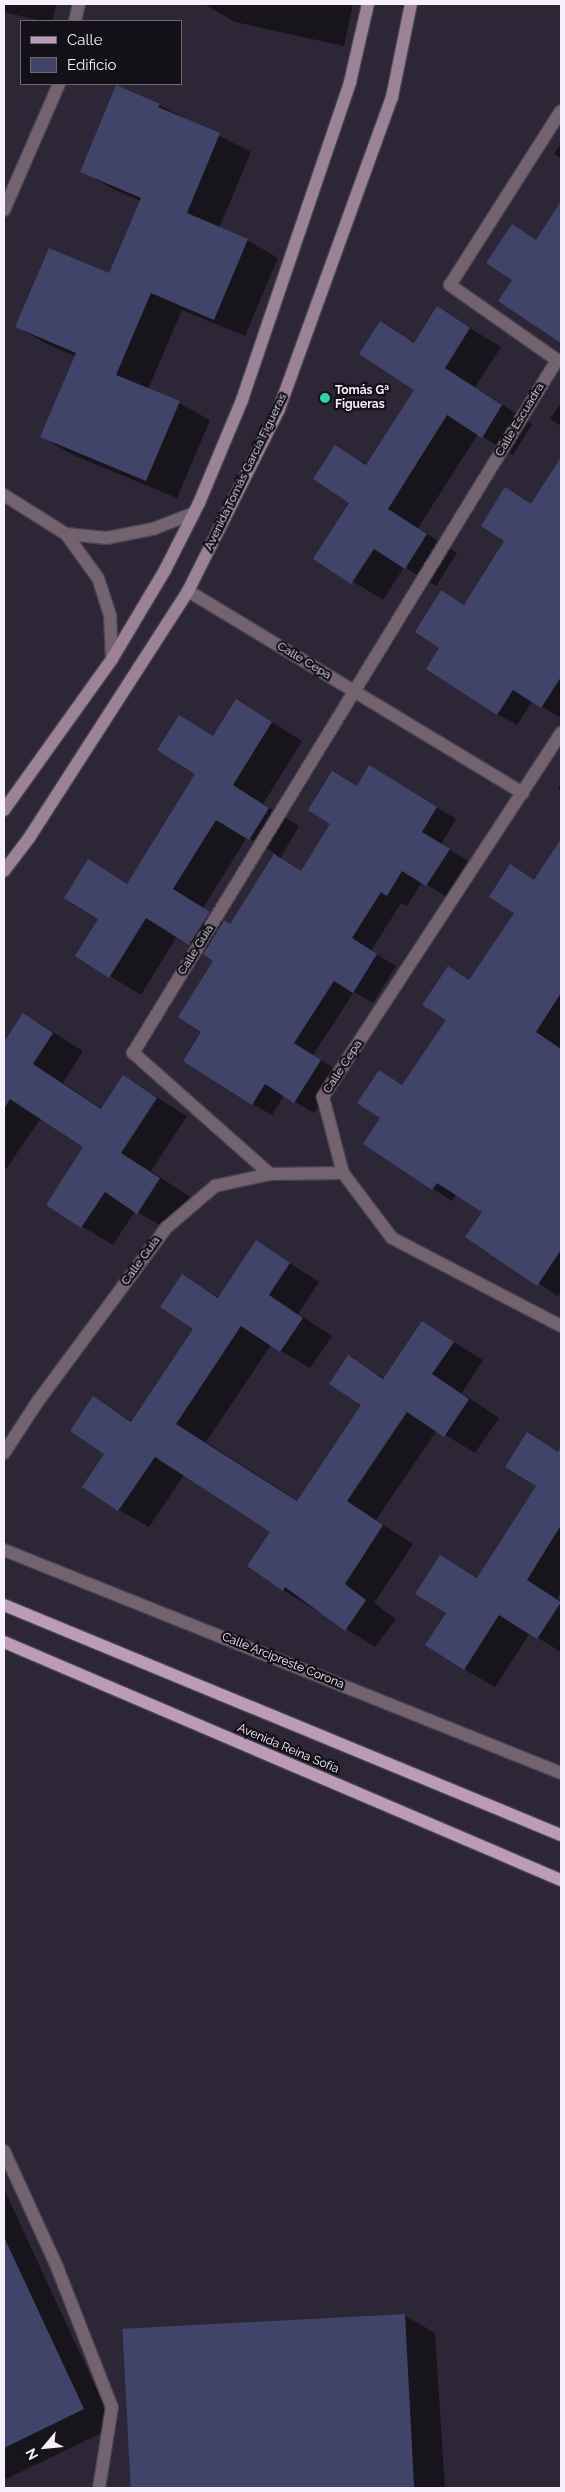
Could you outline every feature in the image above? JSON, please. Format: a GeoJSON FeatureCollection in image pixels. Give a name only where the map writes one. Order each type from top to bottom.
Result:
{"type":"FeatureCollection","features":[{"type":"Feature","properties":{"kind":"main road"},"geometry":{"type":"LineString","coordinates":[[4,810],[112,659],[165,570],[194,513],[246,390],[350,82],[368,4]]}},
{"type":"Feature","properties":{"kind":"main road","name":"Avenida Tomás García Figueras"},"geometry":{"type":"LineString","coordinates":[[4,871],[29,838],[188,591],[279,410],[392,97],[411,4]]}},
{"type":"Feature","properties":{"kind":"main road","name":"Avenida Reina Sofía"},"geometry":{"type":"LineString","coordinates":[[4,1605],[561,1835]]}},
{"type":"Feature","properties":{"kind":"main road","name":"Avenida Reina Sofía"},"geometry":{"type":"LineString","coordinates":[[4,1642],[561,1880]]}},
{"type":"Feature","properties":{"kind":"street"},"geometry":{"type":"LineString","coordinates":[[75,20],[79,4]]}},
{"type":"Feature","properties":{"kind":"street"},"geometry":{"type":"LineString","coordinates":[[4,210],[59,85]]}},
{"type":"Feature","properties":{"kind":"street","name":"Calle Escuadra"},"geometry":{"type":"LineString","coordinates":[[355,692],[557,360],[450,285],[561,111]]}},
{"type":"Feature","properties":{"kind":"street"},"geometry":{"type":"LineString","coordinates":[[4,495],[66,534],[98,578],[110,616],[112,659]]}},
{"type":"Feature","properties":{"kind":"street"},"geometry":{"type":"LineString","coordinates":[[66,534],[107,538],[153,529],[194,513]]}},
{"type":"Feature","properties":{"kind":"street","name":"Calle Cepa"},"geometry":{"type":"LineString","coordinates":[[188,591],[523,793]]}},
{"type":"Feature","properties":{"kind":"street","name":"Calle Guía"},"geometry":{"type":"LineString","coordinates":[[270,1174],[133,1053],[355,692]]}},
{"type":"Feature","properties":{"kind":"street","name":"Calle Cepa"},"geometry":{"type":"LineString","coordinates":[[561,733],[323,1097],[343,1173],[392,1238],[561,1326]]}},
{"type":"Feature","properties":{"kind":"street","name":"Calle Guia"},"geometry":{"type":"LineString","coordinates":[[4,1452],[38,1401],[166,1228],[215,1186],[270,1174],[343,1173]]}},
{"type":"Feature","properties":{"kind":"street","name":"Calle Arcipreste Corona"},"geometry":{"type":"LineString","coordinates":[[4,1550],[561,1773]]}},
{"type":"Feature","properties":{"kind":"street"},"geometry":{"type":"LineString","coordinates":[[4,2151],[57,2268],[112,2406],[99,2488]]}},
{"type":"Feature","properties":{"kind":"building"},"geometry":{"type":"Polygon","coordinates":[[[116,85],[160,104],[158,107],[220,133],[187,213],[248,239],[214,320],[151,293],[116,375],[180,401],[146,481],[40,437],[76,353],[15,327],[49,248],[109,273],[141,198],[80,172],[116,85]]]}},
{"type":"Feature","properties":{"kind":"building"},"geometry":{"type":"Polygon","coordinates":[[[561,201],[561,343],[498,301],[512,280],[486,263],[512,224],[536,240],[561,201]]]}},
{"type":"Feature","properties":{"kind":"building"},"geometry":{"type":"Polygon","coordinates":[[[437,306],[470,328],[445,368],[502,405],[482,438],[447,415],[388,509],[427,534],[405,569],[374,549],[351,584],[313,559],[349,503],[313,479],[335,445],[366,465],[414,390],[359,354],[380,321],[414,343],[437,306]]]}},
{"type":"Feature","properties":{"kind":"building"},"geometry":{"type":"Polygon","coordinates":[[[561,457],[561,677],[541,708],[513,690],[497,715],[426,669],[439,648],[415,632],[441,590],[464,605],[504,541],[481,526],[505,487],[531,504],[561,457]]]}},
{"type":"Feature","properties":{"kind":"building"},"geometry":{"type":"Polygon","coordinates":[[[236,699],[272,722],[233,785],[269,808],[249,840],[216,820],[173,889],[210,912],[189,945],[146,918],[109,978],[75,956],[98,919],[64,898],[88,859],[127,884],[195,774],[157,750],[179,715],[213,736],[236,699]]]}},
{"type":"Feature","properties":{"kind":"building"},"geometry":{"type":"Polygon","coordinates":[[[369,765],[437,807],[422,832],[450,849],[426,886],[402,871],[387,896],[381,892],[352,938],[377,954],[353,993],[334,981],[294,1043],[321,1060],[294,1103],[265,1084],[252,1105],[183,1061],[201,1032],[178,1017],[213,961],[203,954],[224,920],[230,924],[274,854],[301,871],[330,824],[308,810],[332,771],[357,786],[369,765]]]}},
{"type":"Feature","properties":{"kind":"building"},"geometry":{"type":"Polygon","coordinates":[[[561,839],[561,993],[536,1032],[561,1049],[561,1250],[537,1286],[465,1237],[482,1212],[437,1183],[432,1190],[363,1144],[380,1118],[357,1103],[379,1070],[402,1085],[446,1020],[422,1005],[448,966],[469,980],[514,913],[489,897],[510,864],[534,880],[561,839]]]}},
{"type":"Feature","properties":{"kind":"building"},"geometry":{"type":"Polygon","coordinates":[[[23,1013],[53,1033],[33,1064],[101,1109],[123,1075],[157,1098],[121,1153],[160,1178],[137,1214],[105,1192],[81,1228],[46,1205],[83,1147],[10,1099],[4,1109],[4,1042],[23,1013]]]}},
{"type":"Feature","properties":{"kind":"building"},"geometry":{"type":"Polygon","coordinates":[[[256,1240],[290,1263],[269,1295],[303,1318],[280,1352],[241,1326],[176,1424],[297,1501],[361,1405],[329,1384],[348,1355],[383,1379],[422,1321],[454,1342],[432,1374],[469,1399],[444,1437],[407,1412],[347,1501],[383,1525],[345,1584],[366,1600],[345,1631],[285,1587],[283,1591],[247,1566],[270,1532],[155,1457],[118,1511],[82,1487],[104,1454],[70,1431],[93,1396],[131,1422],[193,1329],[160,1307],[182,1274],[218,1298],[256,1240]]]}},
{"type":"Feature","properties":{"kind":"building"},"geometry":{"type":"Polygon","coordinates":[[[527,1432],[558,1452],[561,1446],[561,1525],[527,1580],[561,1602],[537,1639],[499,1615],[464,1670],[425,1645],[446,1613],[415,1594],[440,1555],[477,1578],[536,1486],[505,1467],[527,1432]]]}},
{"type":"Feature","properties":{"kind":"building"},"geometry":{"type":"Polygon","coordinates":[[[4,2237],[84,2409],[4,2448],[4,2237]]]}},
{"type":"Feature","properties":{"kind":"building"},"geometry":{"type":"Polygon","coordinates":[[[405,2314],[414,2488],[131,2488],[122,2329],[405,2314]]]}},
{"type":"Feature","properties":{"kind":"place","name":"Tomás Gª Figueras"},"geometry":{"type":"Point","coordinates":[325,398]}}]}
